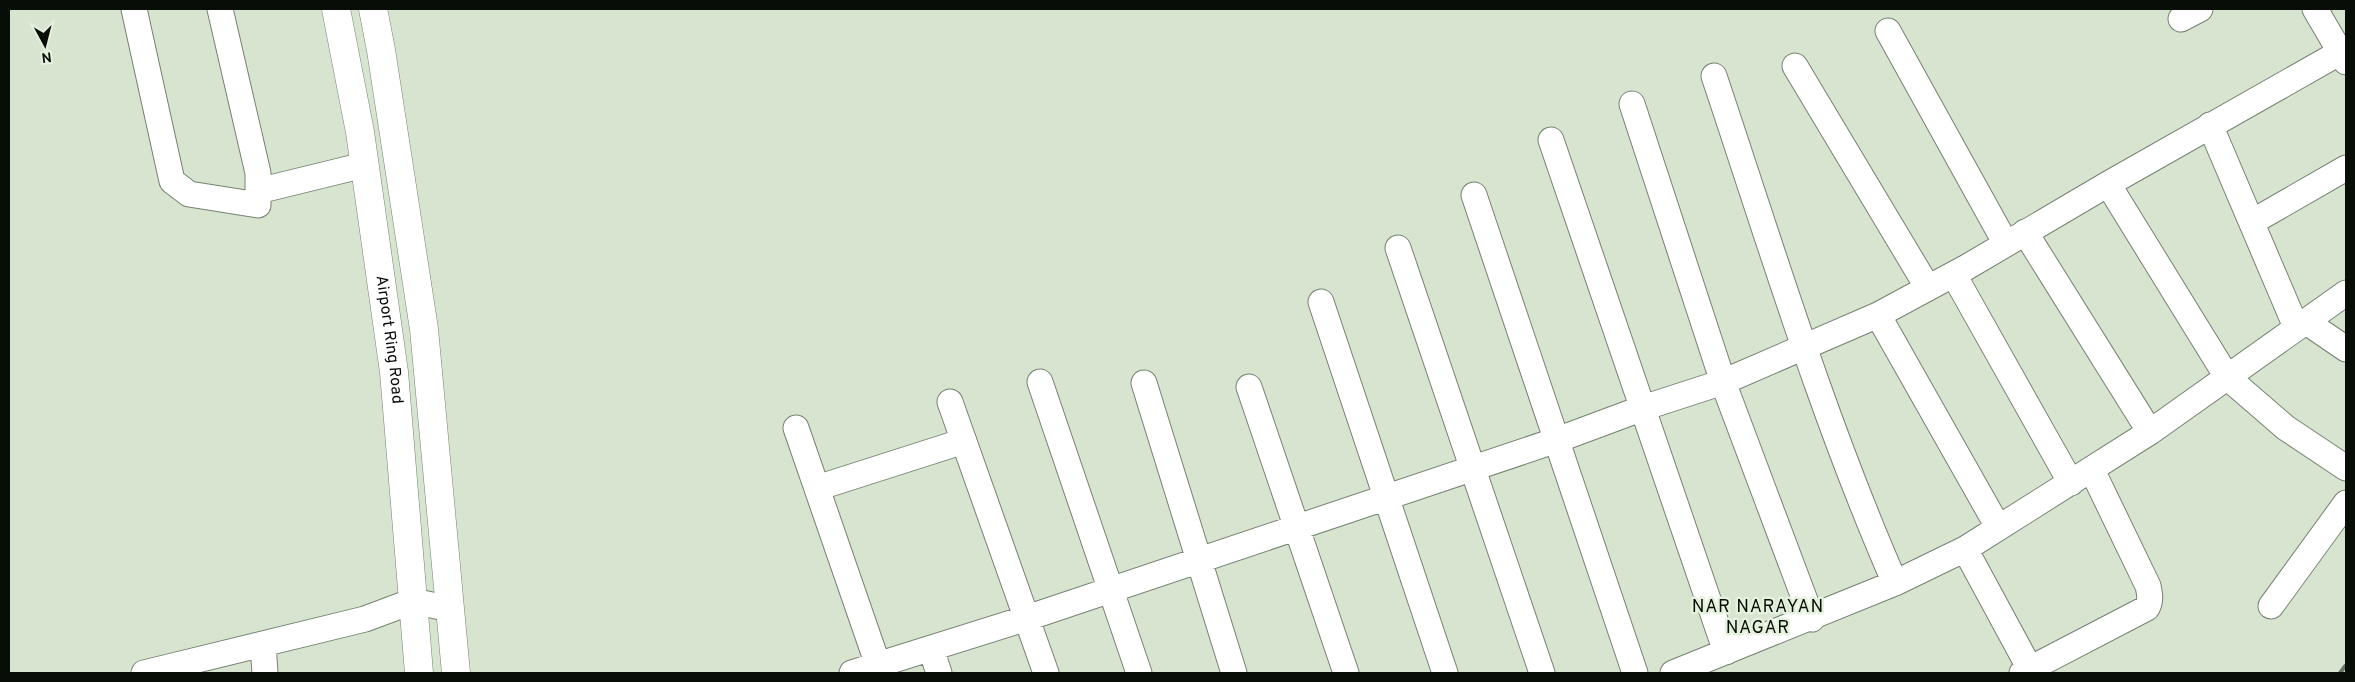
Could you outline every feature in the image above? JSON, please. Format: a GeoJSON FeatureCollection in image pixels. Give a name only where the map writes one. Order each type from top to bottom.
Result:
{"type":"FeatureCollection","features":[{"type":"Feature","properties":{"kind":"main road","name":"Airport Ring Road"},"geometry":{"type":"LineString","coordinates":[[336,9],[364,165],[394,372],[420,673]]}},
{"type":"Feature","properties":{"kind":"main road"},"geometry":{"type":"LineString","coordinates":[[373,9],[424,329],[456,673]]}},
{"type":"Feature","properties":{"kind":"street"},"geometry":{"type":"LineString","coordinates":[[129,9],[139,9]]}},
{"type":"Feature","properties":{"kind":"street"},"geometry":{"type":"LineString","coordinates":[[134,9],[172,181],[189,194],[258,205],[258,173],[220,9]]}},
{"type":"Feature","properties":{"kind":"street"},"geometry":{"type":"LineString","coordinates":[[852,673],[1028,618],[1385,499],[1473,467],[1557,440],[1643,408],[1723,382],[1805,348],[1878,314],[1954,275],[2210,125],[2344,54],[2315,9]]}},
{"type":"Feature","properties":{"kind":"street"},"geometry":{"type":"LineString","coordinates":[[1888,31],[2015,238],[2150,432]]}},
{"type":"Feature","properties":{"kind":"street"},"geometry":{"type":"LineString","coordinates":[[1795,66],[1928,288]]}},
{"type":"Feature","properties":{"kind":"street"},"geometry":{"type":"LineString","coordinates":[[1714,76],[1805,348],[1877,541],[1896,583]]}},
{"type":"Feature","properties":{"kind":"street"},"geometry":{"type":"LineString","coordinates":[[1632,104],[1723,382],[1812,619]]}},
{"type":"Feature","properties":{"kind":"street"},"geometry":{"type":"LineString","coordinates":[[2210,125],[2252,222],[2300,324],[2346,349]]}},
{"type":"Feature","properties":{"kind":"street"},"geometry":{"type":"LineString","coordinates":[[1551,140],[1726,652]]}},
{"type":"Feature","properties":{"kind":"street"},"geometry":{"type":"LineString","coordinates":[[258,191],[364,165]]}},
{"type":"Feature","properties":{"kind":"street"},"geometry":{"type":"LineString","coordinates":[[2252,222],[2346,168]]}},
{"type":"Feature","properties":{"kind":"street"},"geometry":{"type":"LineString","coordinates":[[2108,184],[2227,378],[2286,428],[2346,468]]}},
{"type":"Feature","properties":{"kind":"street"},"geometry":{"type":"LineString","coordinates":[[1474,194],[1635,673]]}},
{"type":"Feature","properties":{"kind":"street"},"geometry":{"type":"LineString","coordinates":[[1398,248],[1542,673]]}},
{"type":"Feature","properties":{"kind":"street"},"geometry":{"type":"LineString","coordinates":[[1954,275],[2148,586],[2151,596],[2150,603],[2146,608],[2026,671],[1965,549]]}},
{"type":"Feature","properties":{"kind":"street"},"geometry":{"type":"LineString","coordinates":[[1673,673],[1812,619],[1896,583],[1965,549],[2150,432],[2346,293]]}},
{"type":"Feature","properties":{"kind":"street"},"geometry":{"type":"LineString","coordinates":[[1320,302],[1445,673]]}},
{"type":"Feature","properties":{"kind":"street"},"geometry":{"type":"LineString","coordinates":[[1878,314],[1998,527]]}},
{"type":"Feature","properties":{"kind":"street"},"geometry":{"type":"LineString","coordinates":[[1040,382],[1139,673]]}},
{"type":"Feature","properties":{"kind":"street"},"geometry":{"type":"LineString","coordinates":[[1144,383],[1201,560],[1234,673]]}},
{"type":"Feature","properties":{"kind":"street"},"geometry":{"type":"LineString","coordinates":[[1249,387],[1346,673]]}},
{"type":"Feature","properties":{"kind":"street"},"geometry":{"type":"LineString","coordinates":[[950,402],[1046,673]]}},
{"type":"Feature","properties":{"kind":"street"},"geometry":{"type":"LineString","coordinates":[[796,428],[878,666]]}},
{"type":"Feature","properties":{"kind":"street"},"geometry":{"type":"LineString","coordinates":[[817,488],[964,441]]}},
{"type":"Feature","properties":{"kind":"street"},"geometry":{"type":"LineString","coordinates":[[2271,606],[2346,503]]}},
{"type":"Feature","properties":{"kind":"street"},"geometry":{"type":"LineString","coordinates":[[148,673],[365,619],[413,601],[450,609]]}},
{"type":"Feature","properties":{"kind":"street"},"geometry":{"type":"LineString","coordinates":[[263,644],[265,673]]}},
{"type":"Feature","properties":{"kind":"street"},"geometry":{"type":"LineString","coordinates":[[931,649],[940,673]]}},
{"type":"Feature","properties":{"kind":"railway"},"geometry":{"type":"LineString","coordinates":[[2340,673],[2346,665]]}},
{"type":"Feature","properties":{"kind":"district","name":"NAR NARAYAN NAGAR"},"geometry":{"type":"Point","coordinates":[1758,617]}}]}
